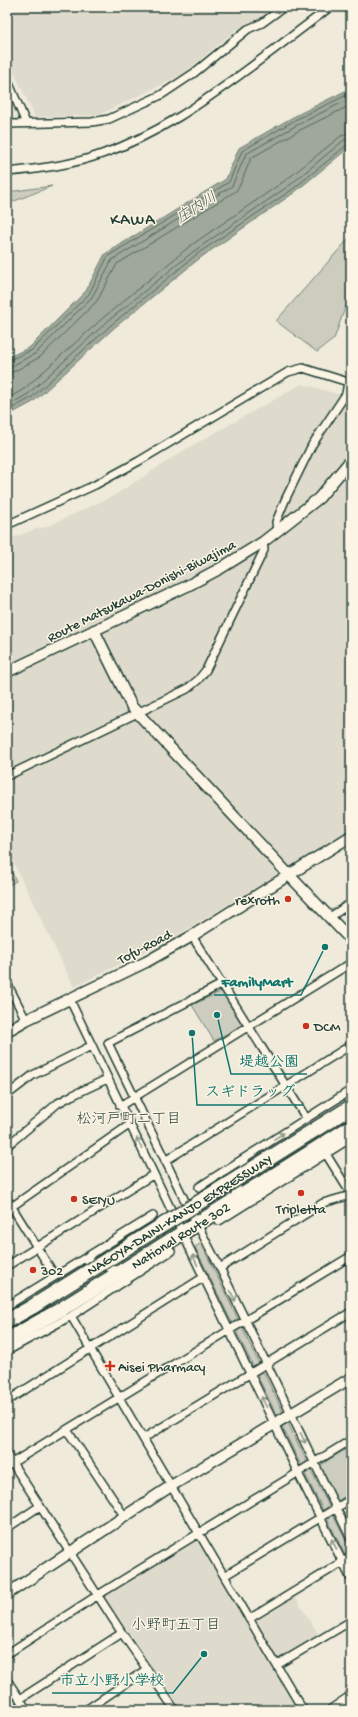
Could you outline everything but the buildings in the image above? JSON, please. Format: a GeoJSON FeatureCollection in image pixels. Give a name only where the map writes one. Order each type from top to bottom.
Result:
{"type":"FeatureCollection","features":[{"type":"Feature","properties":{"kind":"highway","name":"NAGOYA-DAINI-KANJO EXPRESSWAY"},"geometry":{"type":"LineString","coordinates":[[7,1321],[351,1107]]}},
{"type":"Feature","properties":{"kind":"highway","name":"NAGOYA-DAINI-KANJO EXPRESSWAY"},"geometry":{"type":"LineString","coordinates":[[7,1330],[129,1257],[351,1117]]}},
{"type":"Feature","properties":{"kind":"highway","name":"National Route 302"},"geometry":{"type":"LineString","coordinates":[[7,1340],[36,1325],[233,1201],[266,1186],[351,1127]]}},
{"type":"Feature","properties":{"kind":"highway"},"geometry":{"type":"LineString","coordinates":[[7,1312],[124,1249]]}},
{"type":"Feature","properties":{"kind":"street"},"geometry":{"type":"LineString","coordinates":[[7,124],[26,123],[31,125],[109,119],[161,95],[194,73],[248,29],[262,23],[284,7]]}},
{"type":"Feature","properties":{"kind":"street"},"geometry":{"type":"LineString","coordinates":[[7,172],[68,164],[101,155],[145,137],[209,98],[330,7]]}},
{"type":"Feature","properties":{"kind":"street"},"geometry":{"type":"LineString","coordinates":[[7,79],[26,123]]}},
{"type":"Feature","properties":{"kind":"street"},"geometry":{"type":"LineString","coordinates":[[7,525],[102,482],[288,372],[303,368],[349,380],[346,394],[312,445],[286,498],[276,522],[277,531]]}},
{"type":"Feature","properties":{"kind":"street","name":"Route Matsukawa-Donishi-Biwajima"},"geometry":{"type":"LineString","coordinates":[[7,672],[214,572],[263,542],[319,498],[351,460]]}},
{"type":"Feature","properties":{"kind":"street"},"geometry":{"type":"LineString","coordinates":[[7,776],[187,689],[198,680],[206,670],[264,550],[263,542]]}},
{"type":"Feature","properties":{"kind":"street"},"geometry":{"type":"LineString","coordinates":[[94,630],[132,707],[351,940]]}},
{"type":"Feature","properties":{"kind":"street","name":"Tofu-Road"},"geometry":{"type":"LineString","coordinates":[[7,1031],[26,1020],[146,962],[192,936],[351,836]]}},
{"type":"Feature","properties":{"kind":"street"},"geometry":{"type":"LineString","coordinates":[[330,917],[351,904]]}},
{"type":"Feature","properties":{"kind":"street"},"geometry":{"type":"LineString","coordinates":[[192,936],[306,1118]]}},
{"type":"Feature","properties":{"kind":"street"},"geometry":{"type":"LineString","coordinates":[[120,1106],[351,963]]}},
{"type":"Feature","properties":{"kind":"street"},"geometry":{"type":"LineString","coordinates":[[7,983],[26,1020]]}},
{"type":"Feature","properties":{"kind":"street"},"geometry":{"type":"LineString","coordinates":[[222,984],[108,1043],[165,1161],[246,1321],[351,1539]]}},
{"type":"Feature","properties":{"kind":"street"},"geometry":{"type":"LineString","coordinates":[[70,1000],[274,1424],[351,1579]]}},
{"type":"Feature","properties":{"kind":"street"},"geometry":{"type":"LineString","coordinates":[[165,1161],[351,1045]]}},
{"type":"Feature","properties":{"kind":"street"},"geometry":{"type":"LineString","coordinates":[[7,1095],[33,1075],[91,1046]]}},
{"type":"Feature","properties":{"kind":"street"},"geometry":{"type":"LineString","coordinates":[[7,1146],[58,1104],[70,1096],[107,1079]]}},
{"type":"Feature","properties":{"kind":"street"},"geometry":{"type":"LineString","coordinates":[[199,1187],[351,1090]]}},
{"type":"Feature","properties":{"kind":"street"},"geometry":{"type":"LineString","coordinates":[[9,1208],[130,1125]]}},
{"type":"Feature","properties":{"kind":"street"},"geometry":{"type":"LineString","coordinates":[[219,1221],[266,1186],[326,1154],[351,1138]]}},
{"type":"Feature","properties":{"kind":"street"},"geometry":{"type":"LineString","coordinates":[[220,1268],[323,1203],[351,1195],[326,1154]]}},
{"type":"Feature","properties":{"kind":"street"},"geometry":{"type":"LineString","coordinates":[[233,1201],[246,1157]]}},
{"type":"Feature","properties":{"kind":"street"},"geometry":{"type":"LineString","coordinates":[[7,1266],[154,1174]]}},
{"type":"Feature","properties":{"kind":"street"},"geometry":{"type":"LineString","coordinates":[[7,1199],[9,1208],[38,1248],[55,1276]]}},
{"type":"Feature","properties":{"kind":"street"},"geometry":{"type":"LineString","coordinates":[[7,1306],[153,1216]]}},
{"type":"Feature","properties":{"kind":"street"},"geometry":{"type":"LineString","coordinates":[[7,1351],[71,1316],[171,1251]]}},
{"type":"Feature","properties":{"kind":"street"},"geometry":{"type":"LineString","coordinates":[[10,1465],[351,1256]]}},
{"type":"Feature","properties":{"kind":"street"},"geometry":{"type":"LineString","coordinates":[[84,1258],[121,1272]]}},
{"type":"Feature","properties":{"kind":"street"},"geometry":{"type":"LineString","coordinates":[[7,1401],[204,1277]]}},
{"type":"Feature","properties":{"kind":"street"},"geometry":{"type":"LineString","coordinates":[[144,1438],[351,1312]]}},
{"type":"Feature","properties":{"kind":"street"},"geometry":{"type":"LineString","coordinates":[[71,1316],[303,1710]]}},
{"type":"Feature","properties":{"kind":"street"},"geometry":{"type":"LineString","coordinates":[[7,1594],[172,1486],[351,1378]]}},
{"type":"Feature","properties":{"kind":"street"},"geometry":{"type":"LineString","coordinates":[[67,1430],[125,1517]]}},
{"type":"Feature","properties":{"kind":"street"},"geometry":{"type":"LineString","coordinates":[[7,1654],[98,1595],[351,1440]]}},
{"type":"Feature","properties":{"kind":"street"},"geometry":{"type":"LineString","coordinates":[[7,1455],[10,1465],[40,1506],[122,1633],[175,1710]]}},
{"type":"Feature","properties":{"kind":"street"},"geometry":{"type":"LineString","coordinates":[[224,1576],[351,1499]]}},
{"type":"Feature","properties":{"kind":"street"},"geometry":{"type":"LineString","coordinates":[[7,1528],[40,1506]]}},
{"type":"Feature","properties":{"kind":"street"},"geometry":{"type":"LineString","coordinates":[[249,1619],[351,1557]]}},
{"type":"Feature","properties":{"kind":"street"},"geometry":{"type":"LineString","coordinates":[[277,1665],[351,1620]]}},
{"type":"Feature","properties":{"kind":"street"},"geometry":{"type":"LineString","coordinates":[[20,1699],[122,1633]]}},
{"type":"Feature","properties":{"kind":"street"},"geometry":{"type":"LineString","coordinates":[[86,1710],[147,1669]]}},
{"type":"Feature","properties":{"kind":"street"},"geometry":{"type":"LineString","coordinates":[[7,1680],[27,1710]]}},
{"type":"Feature","properties":{"kind":"street"},"geometry":{"type":"LineString","coordinates":[[332,1710],[351,1696]]}},
{"type":"Feature","properties":{"kind":"shaded area"},"geometry":{"type":"Polygon","coordinates":[[[7,7],[277,7],[267,14],[236,30],[182,75],[99,115],[35,117],[7,57],[7,7]]]}},
{"type":"Feature","properties":{"kind":"shaded area"},"geometry":{"type":"Polygon","coordinates":[[[52,186],[7,204],[7,192],[52,186]]]}},
{"type":"Feature","properties":{"kind":"shaded area"},"geometry":{"type":"Polygon","coordinates":[[[351,236],[351,291],[334,339],[317,352],[276,321],[351,236]]]}},
{"type":"Feature","properties":{"kind":"shaded area"},"geometry":{"type":"Polygon","coordinates":[[[302,384],[351,398],[351,829],[180,934],[74,987],[7,849],[7,540],[39,528],[46,527],[115,495],[188,448],[302,384]]]}},
{"type":"Feature","properties":{"kind":"shaded area"},"geometry":{"type":"Polygon","coordinates":[[[7,862],[16,881],[7,886],[7,862]]]}},
{"type":"Feature","properties":{"kind":"shaded area"},"geometry":{"type":"Polygon","coordinates":[[[222,991],[242,1025],[214,1041],[192,1005],[222,991]]]}},
{"type":"Feature","properties":{"kind":"shaded area"},"geometry":{"type":"Polygon","coordinates":[[[201,1243],[238,1319],[232,1323],[195,1247],[201,1243]]]}},
{"type":"Feature","properties":{"kind":"shaded area"},"geometry":{"type":"Polygon","coordinates":[[[242,1328],[259,1363],[253,1366],[236,1331],[242,1328]]]}},
{"type":"Feature","properties":{"kind":"shaded area"},"geometry":{"type":"Polygon","coordinates":[[[263,1371],[283,1412],[277,1416],[257,1375],[263,1371]]]}},
{"type":"Feature","properties":{"kind":"shaded area"},"geometry":{"type":"Polygon","coordinates":[[[288,1423],[307,1462],[301,1466],[282,1426],[288,1423]]]}},
{"type":"Feature","properties":{"kind":"shaded area"},"geometry":{"type":"Polygon","coordinates":[[[351,1446],[351,1493],[339,1500],[336,1499],[321,1467],[322,1464],[351,1446]]]}},
{"type":"Feature","properties":{"kind":"shaded area"},"geometry":{"type":"Polygon","coordinates":[[[311,1470],[329,1506],[323,1510],[305,1474],[311,1470]]]}},
{"type":"Feature","properties":{"kind":"shaded area"},"geometry":{"type":"Polygon","coordinates":[[[333,1515],[351,1551],[345,1555],[327,1518],[333,1515]]]}},
{"type":"Feature","properties":{"kind":"shaded area"},"geometry":{"type":"Polygon","coordinates":[[[196,1541],[198,1542],[297,1710],[181,1710],[105,1598],[107,1595],[196,1541]]]}},
{"type":"Feature","properties":{"kind":"shaded area"},"geometry":{"type":"Polygon","coordinates":[[[295,1597],[319,1635],[280,1658],[277,1658],[257,1623],[258,1620],[295,1597]]]}},
{"type":"Feature","properties":{"kind":"water","name":"庄内川"},"geometry":{"type":"Polygon","coordinates":[[[351,88],[351,146],[295,192],[200,258],[114,328],[33,402],[7,416],[7,358],[30,347],[86,291],[105,254],[226,179],[239,148],[293,117],[351,88]]]}},
{"type":"Feature","properties":{"kind":"place","name":"rexroth"},"geometry":{"type":"Point","coordinates":[288,899]}},
{"type":"Feature","properties":{"kind":"place","name":"FamilyMart"},"geometry":{"type":"Point","coordinates":[325,947]}},
{"type":"Feature","properties":{"kind":"place","name":"堤越公園"},"geometry":{"type":"Point","coordinates":[217,1015]}},
{"type":"Feature","properties":{"kind":"place","name":"DCM"},"geometry":{"type":"Point","coordinates":[306,1026]}},
{"type":"Feature","properties":{"kind":"place","name":"スギドラッグ"},"geometry":{"type":"Point","coordinates":[192,1033]}},
{"type":"Feature","properties":{"kind":"place","name":"Tripletta"},"geometry":{"type":"Point","coordinates":[301,1193]}},
{"type":"Feature","properties":{"kind":"place","name":"SEIYU"},"geometry":{"type":"Point","coordinates":[74,1199]}},
{"type":"Feature","properties":{"kind":"place","name":"302"},"geometry":{"type":"Point","coordinates":[33,1270]}},
{"type":"Feature","properties":{"kind":"place","name":"Aisei Pharmacy"},"geometry":{"type":"Point","coordinates":[110,1366]}},
{"type":"Feature","properties":{"kind":"place","name":"市立小野小学校"},"geometry":{"type":"Point","coordinates":[204,1654]}},
{"type":"Feature","properties":{"kind":"district","name":"KAWA"},"geometry":{"type":"Point","coordinates":[133,218]}},
{"type":"Feature","properties":{"kind":"district","name":"松河戸町二丁目"},"geometry":{"type":"Point","coordinates":[129,1118]}},
{"type":"Feature","properties":{"kind":"district","name":"小野町五丁目"},"geometry":{"type":"Point","coordinates":[176,1624]}}]}
